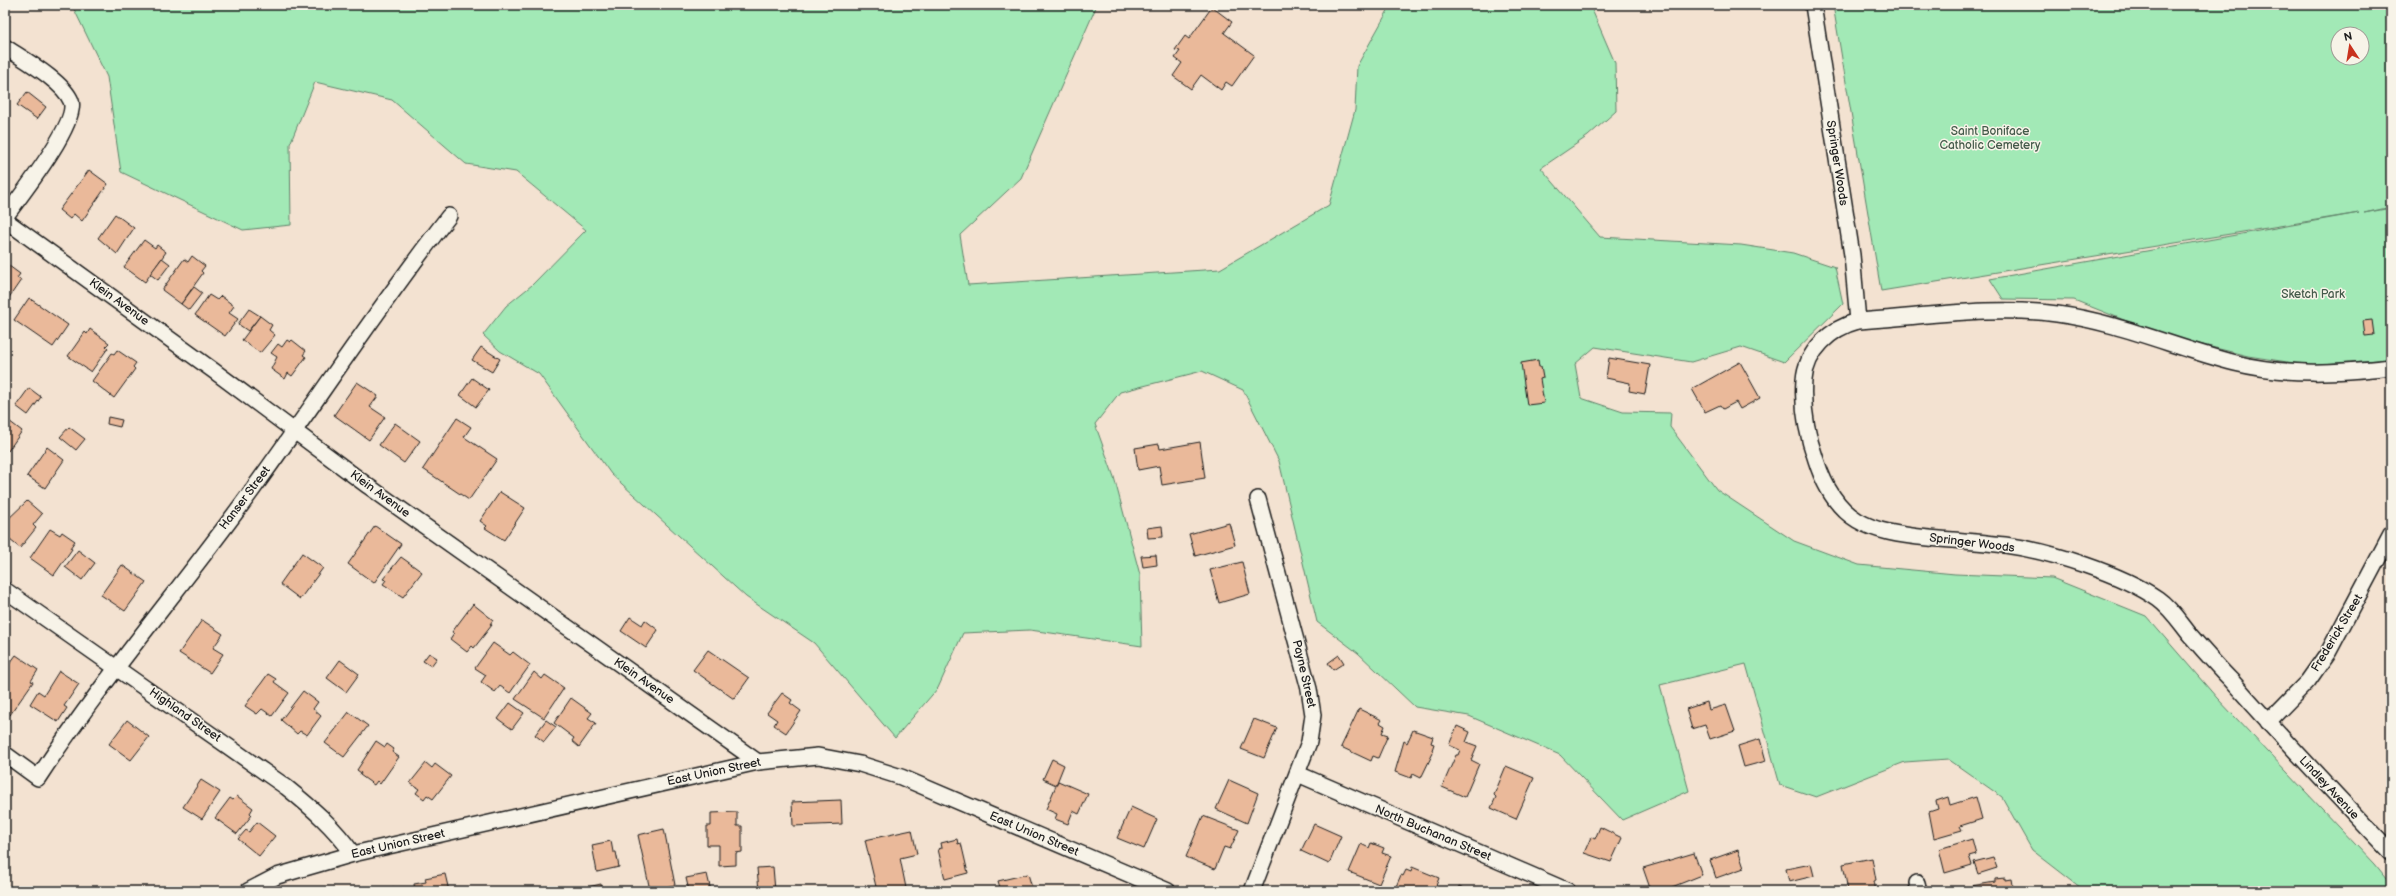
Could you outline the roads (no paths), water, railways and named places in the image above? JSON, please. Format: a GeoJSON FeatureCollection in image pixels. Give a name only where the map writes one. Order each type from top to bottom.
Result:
{"type":"FeatureCollection","features":[{"type":"Feature","properties":{"kind":"street","name":"Springer Woods"},"geometry":{"type":"LineString","coordinates":[[1813,5],[1852,256],[1858,321]]}},
{"type":"Feature","properties":{"kind":"street"},"geometry":{"type":"LineString","coordinates":[[5,47],[65,91],[72,106],[70,117],[53,149],[5,217]]}},
{"type":"Feature","properties":{"kind":"street","name":"Hanser Street"},"geometry":{"type":"LineString","coordinates":[[5,754],[38,778],[69,731],[116,667],[253,490],[398,281],[449,216]]}},
{"type":"Feature","properties":{"kind":"street","name":"Klein Avenue"},"geometry":{"type":"LineString","coordinates":[[5,220],[294,430],[368,486],[758,762]]}},
{"type":"Feature","properties":{"kind":"street","name":"Springer Woods"},"geometry":{"type":"LineString","coordinates":[[2268,722],[2191,636],[2170,609],[2133,584],[2064,559],[2008,546],[1890,534],[1870,528],[1843,510],[1833,497],[1818,470],[1810,441],[1803,395],[1804,373],[1810,356],[1816,348],[1842,325],[1858,321],[1997,310],[2029,310],[2059,314],[2094,322],[2235,363],[2274,371],[2311,374],[2391,367]]}},
{"type":"Feature","properties":{"kind":"street","name":"Payne Street"},"geometry":{"type":"LineString","coordinates":[[1252,891],[1298,774],[1312,728],[1312,703],[1258,499]]}},
{"type":"Feature","properties":{"kind":"street","name":"Frederick Street"},"geometry":{"type":"LineString","coordinates":[[2268,722],[2308,681],[2329,651],[2391,534]]}},
{"type":"Feature","properties":{"kind":"street","name":"Highland Street"},"geometry":{"type":"LineString","coordinates":[[5,590],[286,787],[321,815],[340,834],[353,854]]}},
{"type":"Feature","properties":{"kind":"street","name":"Lindley Avenue"},"geometry":{"type":"LineString","coordinates":[[2268,722],[2391,853]]}},
{"type":"Feature","properties":{"kind":"street","name":"East Union Street"},"geometry":{"type":"LineString","coordinates":[[248,891],[277,876],[300,868],[353,854],[758,762],[818,756],[860,764],[901,778],[1168,891]]}},
{"type":"Feature","properties":{"kind":"street","name":"North Buchanan Street"},"geometry":{"type":"LineString","coordinates":[[1298,774],[1568,891]]}},
{"type":"Feature","properties":{"kind":"park label","name":"Saint Boniface Catholic Cemetery"},"geometry":{"type":"Point","coordinates":[1990,138]}},
{"type":"Feature","properties":{"kind":"park label","name":"Sketch Park"},"geometry":{"type":"Point","coordinates":[2313,294]}}]}
